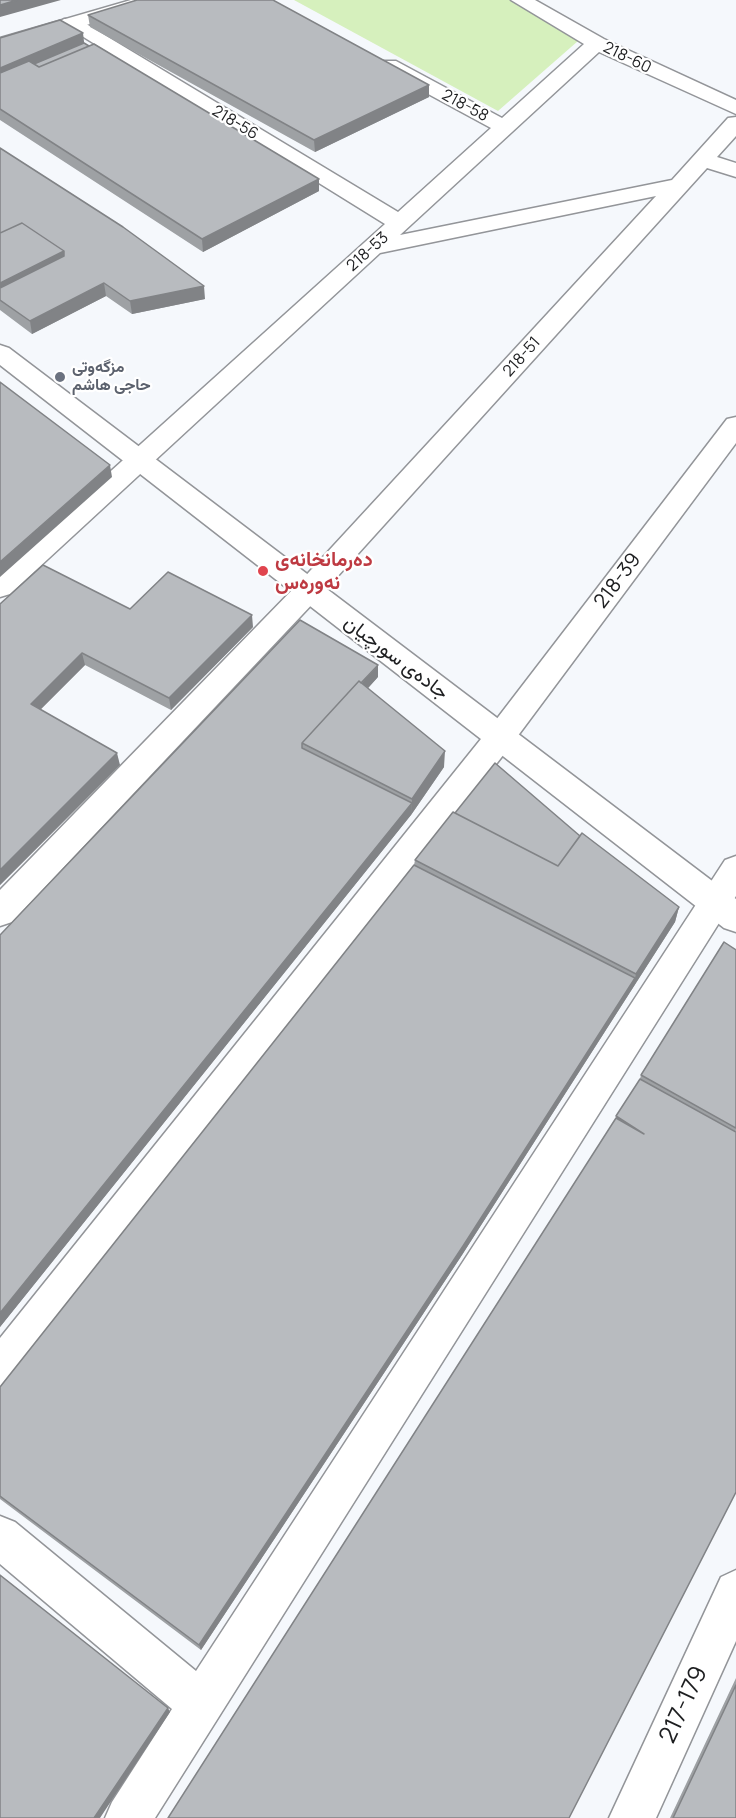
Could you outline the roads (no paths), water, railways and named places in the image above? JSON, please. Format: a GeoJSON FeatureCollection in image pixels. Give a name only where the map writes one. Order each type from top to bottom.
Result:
{"type":"FeatureCollection","features":[{"type":"Feature","properties":{"kind":"street"},"geometry":{"type":"LineString","coordinates":[[0,44],[71,23],[114,5],[152,0]]}},
{"type":"Feature","properties":{"kind":"street","name":"218-60"},"geometry":{"type":"LineString","coordinates":[[521,0],[597,43],[736,108]]}},
{"type":"Feature","properties":{"kind":"street","name":"218-56"},"geometry":{"type":"LineString","coordinates":[[71,23],[400,223]]}},
{"type":"Feature","properties":{"kind":"street","name":"218-53"},"geometry":{"type":"LineString","coordinates":[[0,587],[597,43]]}},
{"type":"Feature","properties":{"kind":"street","name":"218-58"},"geometry":{"type":"LineString","coordinates":[[370,55],[504,127]]}},
{"type":"Feature","properties":{"kind":"street","name":"218-51"},"geometry":{"type":"LineString","coordinates":[[0,912],[308,591],[736,123]]}},
{"type":"Feature","properties":{"kind":"street"},"geometry":{"type":"LineString","coordinates":[[702,159],[736,170]]}},
{"type":"Feature","properties":{"kind":"street"},"geometry":{"type":"LineString","coordinates":[[370,248],[679,185]]}},
{"type":"Feature","properties":{"kind":"street","name":"جادەی سورچیان"},"geometry":{"type":"LineString","coordinates":[[0,353],[726,910]]}},
{"type":"Feature","properties":{"kind":"street","name":"218-39"},"geometry":{"type":"LineString","coordinates":[[0,1369],[500,737],[736,425]]}},
{"type":"Feature","properties":{"kind":"street"},"geometry":{"type":"LineString","coordinates":[[128,1818],[726,910],[736,869]]}},
{"type":"Feature","properties":{"kind":"street"},"geometry":{"type":"LineString","coordinates":[[0,1537],[201,1704]]}},
{"type":"Feature","properties":{"kind":"street","name":"217-179"},"geometry":{"type":"LineString","coordinates":[[632,1818],[736,1592]]}},
{"type":"Feature","properties":{"kind":"place","name":"مزگەوتی حاجی هاشم"},"geometry":{"type":"Point","coordinates":[60,377]}},
{"type":"Feature","properties":{"kind":"place","name":"دەرمانخانەی نەورەس"},"geometry":{"type":"Point","coordinates":[263,571]}}]}
